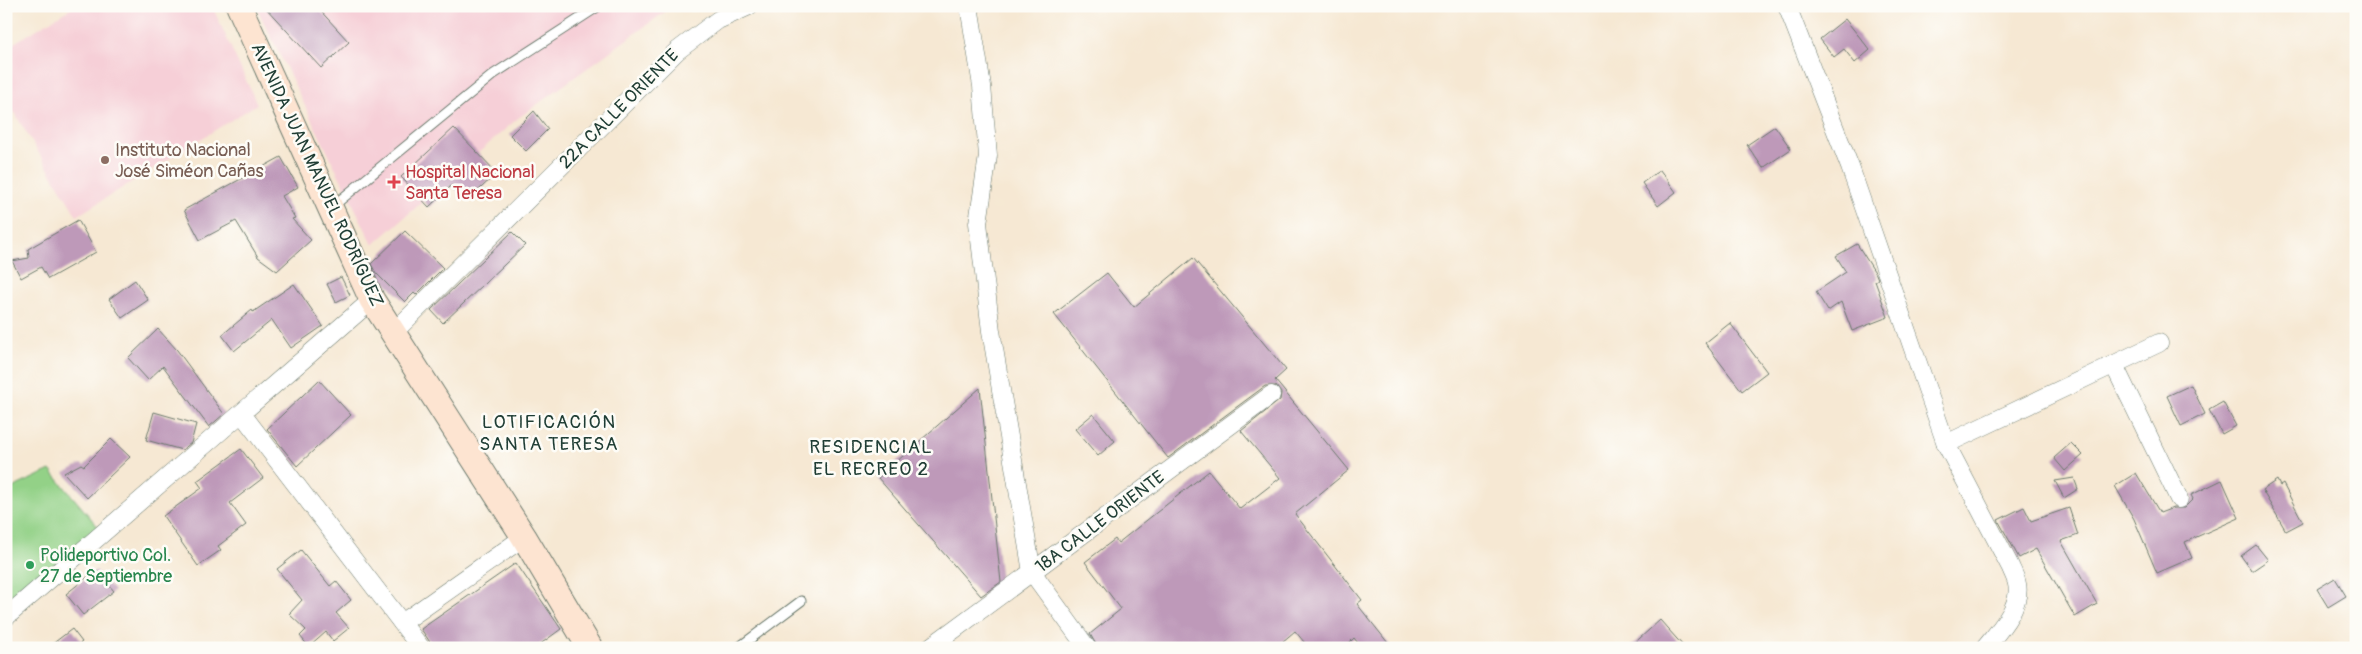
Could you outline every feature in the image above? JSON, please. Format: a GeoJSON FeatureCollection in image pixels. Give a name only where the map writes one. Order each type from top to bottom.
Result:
{"type":"FeatureCollection","features":[{"type":"Feature","properties":{"kind":"street","name":"AVENIDA JUAN MANUEL RODRÍGUEZ"},"geometry":{"type":"LineString","coordinates":[[239,6],[372,300],[524,537],[590,648]]}},
{"type":"Feature","properties":{"kind":"street","name":"22A CALLE ORIENTE"},"geometry":{"type":"LineString","coordinates":[[393,333],[677,51],[718,20],[749,6]]}},
{"type":"Feature","properties":{"kind":"street"},"geometry":{"type":"LineString","coordinates":[[969,6],[982,86],[988,156],[978,223],[991,331],[1032,572],[1087,648]]}},
{"type":"Feature","properties":{"kind":"street"},"geometry":{"type":"LineString","coordinates":[[1787,6],[1850,168],[1946,444],[2010,566],[2018,585],[2016,603],[1985,648]]}},
{"type":"Feature","properties":{"kind":"street"},"geometry":{"type":"LineString","coordinates":[[6,617],[372,300]]}},
{"type":"Feature","properties":{"kind":"street"},"geometry":{"type":"LineString","coordinates":[[1946,444],[2159,343]]}},
{"type":"Feature","properties":{"kind":"street"},"geometry":{"type":"LineString","coordinates":[[2114,365],[2180,499]]}},
{"type":"Feature","properties":{"kind":"street","name":"18A CALLE ORIENTE"},"geometry":{"type":"LineString","coordinates":[[929,648],[1271,395]]}},
{"type":"Feature","properties":{"kind":"street"},"geometry":{"type":"LineString","coordinates":[[242,414],[421,648]]}},
{"type":"Feature","properties":{"kind":"street"},"geometry":{"type":"LineString","coordinates":[[402,623],[524,537]]}},
{"type":"Feature","properties":{"kind":"lane"},"geometry":{"type":"LineString","coordinates":[[331,208],[494,74],[599,6]]}},
{"type":"Feature","properties":{"kind":"lane"},"geometry":{"type":"LineString","coordinates":[[738,648],[802,602]]}},
{"type":"Feature","properties":{"kind":"shaded area","name":"Instituto Nacional José Siméon Cañas"},"geometry":{"type":"Polygon","coordinates":[[[75,6],[212,6],[257,104],[77,216],[6,99],[6,48],[75,6]]]}},
{"type":"Feature","properties":{"kind":"shaded area","name":"Hospital Nacional Santa Teresa"},"geometry":{"type":"Polygon","coordinates":[[[256,6],[673,6],[517,119],[373,245],[256,6]]]}},
{"type":"Feature","properties":{"kind":"green space","name":"Polideportivo Col. 27 de Septiembre"},"geometry":{"type":"Polygon","coordinates":[[[50,470],[100,529],[6,601],[6,491],[50,470]]]}},
{"type":"Feature","properties":{"kind":"building"},"geometry":{"type":"Polygon","coordinates":[[[264,6],[316,6],[349,42],[321,68],[264,6]]]}},
{"type":"Feature","properties":{"kind":"building"},"geometry":{"type":"Polygon","coordinates":[[[1845,19],[1870,50],[1855,63],[1844,49],[1834,57],[1820,39],[1845,19]]]}},
{"type":"Feature","properties":{"kind":"building"},"geometry":{"type":"Polygon","coordinates":[[[534,111],[548,129],[526,151],[510,135],[534,111]]]}},
{"type":"Feature","properties":{"kind":"building"},"geometry":{"type":"Polygon","coordinates":[[[1775,126],[1791,149],[1763,168],[1747,145],[1775,126]]]}},
{"type":"Feature","properties":{"kind":"building"},"geometry":{"type":"Polygon","coordinates":[[[454,128],[497,173],[467,201],[452,185],[429,207],[401,177],[454,128]]]}},
{"type":"Feature","properties":{"kind":"building"},"geometry":{"type":"Polygon","coordinates":[[[281,157],[298,187],[282,196],[295,218],[292,219],[311,240],[277,271],[258,257],[236,221],[200,240],[184,210],[281,157]]]}},
{"type":"Feature","properties":{"kind":"building"},"geometry":{"type":"Polygon","coordinates":[[[1660,170],[1676,192],[1658,206],[1642,183],[1660,170]]]}},
{"type":"Feature","properties":{"kind":"building"},"geometry":{"type":"Polygon","coordinates":[[[78,220],[96,252],[48,279],[41,267],[21,278],[12,261],[29,258],[28,249],[78,220]]]}},
{"type":"Feature","properties":{"kind":"building"},"geometry":{"type":"Polygon","coordinates":[[[405,231],[443,268],[416,295],[414,293],[405,302],[376,273],[371,264],[405,231]]]}},
{"type":"Feature","properties":{"kind":"building"},"geometry":{"type":"Polygon","coordinates":[[[512,232],[525,245],[443,323],[431,310],[512,232]]]}},
{"type":"Feature","properties":{"kind":"building"},"geometry":{"type":"Polygon","coordinates":[[[1857,244],[1876,274],[1878,279],[1875,281],[1888,317],[1852,331],[1841,302],[1828,311],[1816,292],[1846,272],[1836,256],[1857,244]]]}},
{"type":"Feature","properties":{"kind":"building"},"geometry":{"type":"Polygon","coordinates":[[[1193,258],[1286,370],[1275,380],[1349,470],[1295,514],[1362,600],[1357,604],[1392,648],[1362,648],[1354,638],[1344,648],[1309,648],[1295,631],[1275,648],[1098,648],[1090,634],[1121,609],[1085,562],[1115,539],[1118,543],[1209,471],[1240,509],[1280,478],[1241,431],[1280,400],[1281,393],[1276,386],[1265,386],[1168,458],[1054,314],[1107,273],[1134,307],[1193,258]]]}},
{"type":"Feature","properties":{"kind":"building"},"geometry":{"type":"Polygon","coordinates":[[[341,277],[350,295],[336,302],[327,284],[341,277]]]}},
{"type":"Feature","properties":{"kind":"building"},"geometry":{"type":"Polygon","coordinates":[[[135,280],[148,300],[122,318],[109,299],[135,280]]]}},
{"type":"Feature","properties":{"kind":"building"},"geometry":{"type":"Polygon","coordinates":[[[294,284],[323,326],[291,348],[272,320],[234,351],[222,335],[252,310],[253,312],[294,284]]]}},
{"type":"Feature","properties":{"kind":"building"},"geometry":{"type":"Polygon","coordinates":[[[1730,323],[1767,372],[1742,391],[1705,343],[1730,323]]]}},
{"type":"Feature","properties":{"kind":"building"},"geometry":{"type":"Polygon","coordinates":[[[158,329],[177,350],[224,414],[209,427],[163,366],[148,380],[128,358],[158,329]]]}},
{"type":"Feature","properties":{"kind":"building"},"geometry":{"type":"Polygon","coordinates":[[[319,380],[351,415],[297,466],[267,429],[319,380]]]}},
{"type":"Feature","properties":{"kind":"building"},"geometry":{"type":"Polygon","coordinates":[[[2191,385],[2205,414],[2181,426],[2167,396],[2191,385]]]}},
{"type":"Feature","properties":{"kind":"building"},"geometry":{"type":"Polygon","coordinates":[[[980,388],[1001,582],[981,596],[878,478],[980,388]]]}},
{"type":"Feature","properties":{"kind":"building"},"geometry":{"type":"Polygon","coordinates":[[[2223,402],[2236,426],[2222,434],[2209,410],[2223,402]]]}},
{"type":"Feature","properties":{"kind":"building"},"geometry":{"type":"Polygon","coordinates":[[[154,412],[196,424],[191,443],[182,450],[146,440],[154,412]]]}},
{"type":"Feature","properties":{"kind":"building"},"geometry":{"type":"Polygon","coordinates":[[[1093,414],[1115,441],[1098,456],[1075,429],[1093,414]]]}},
{"type":"Feature","properties":{"kind":"building"},"geometry":{"type":"Polygon","coordinates":[[[111,439],[130,457],[87,498],[64,473],[81,464],[84,466],[111,439]]]}},
{"type":"Feature","properties":{"kind":"building"},"geometry":{"type":"Polygon","coordinates":[[[2071,443],[2083,455],[2065,471],[2054,458],[2071,443]]]}},
{"type":"Feature","properties":{"kind":"building"},"geometry":{"type":"Polygon","coordinates":[[[241,449],[263,478],[230,503],[246,525],[218,546],[221,550],[198,566],[163,516],[202,488],[197,481],[241,449]]]}},
{"type":"Feature","properties":{"kind":"building"},"geometry":{"type":"Polygon","coordinates":[[[2136,473],[2160,513],[2173,508],[2184,508],[2193,499],[2191,495],[2222,480],[2239,518],[2185,542],[2192,558],[2157,573],[2134,519],[2115,486],[2136,473]]]}},
{"type":"Feature","properties":{"kind":"building"},"geometry":{"type":"Polygon","coordinates":[[[2074,478],[2078,489],[2064,498],[2055,481],[2074,478]]]}},
{"type":"Feature","properties":{"kind":"building"},"geometry":{"type":"Polygon","coordinates":[[[2277,480],[2280,486],[2283,484],[2303,522],[2286,531],[2262,490],[2277,480]]]}},
{"type":"Feature","properties":{"kind":"building"},"geometry":{"type":"Polygon","coordinates":[[[2024,507],[2031,521],[2069,508],[2078,535],[2061,541],[2097,604],[2075,617],[2036,549],[2019,558],[1998,520],[2024,507]]]}},
{"type":"Feature","properties":{"kind":"building"},"geometry":{"type":"Polygon","coordinates":[[[2256,545],[2268,560],[2252,571],[2241,556],[2256,545]]]}},
{"type":"Feature","properties":{"kind":"building"},"geometry":{"type":"Polygon","coordinates":[[[301,550],[330,586],[336,581],[351,600],[336,613],[349,628],[333,641],[326,632],[309,647],[300,636],[306,630],[289,614],[302,600],[277,569],[301,550]]]}},
{"type":"Feature","properties":{"kind":"building"},"geometry":{"type":"Polygon","coordinates":[[[516,563],[561,629],[535,648],[434,648],[421,629],[516,563]]]}},
{"type":"Feature","properties":{"kind":"building"},"geometry":{"type":"Polygon","coordinates":[[[96,570],[114,591],[83,615],[66,594],[96,570]]]}},
{"type":"Feature","properties":{"kind":"building"},"geometry":{"type":"Polygon","coordinates":[[[2335,578],[2346,596],[2328,607],[2317,589],[2335,578]]]}},
{"type":"Feature","properties":{"kind":"building"},"geometry":{"type":"Polygon","coordinates":[[[1660,620],[1685,648],[1629,648],[1660,620]]]}},
{"type":"Feature","properties":{"kind":"building"},"geometry":{"type":"Polygon","coordinates":[[[72,629],[82,642],[74,648],[47,648],[72,629]]]}},
{"type":"Feature","properties":{"kind":"place","name":"Instituto Nacional José Siméon Cañas"},"geometry":{"type":"Point","coordinates":[105,160]}},
{"type":"Feature","properties":{"kind":"place","name":"Hospital Nacional Santa Teresa"},"geometry":{"type":"Point","coordinates":[394,182]}},
{"type":"Feature","properties":{"kind":"place","name":"Polideportivo Col. 27 de Septiembre"},"geometry":{"type":"Point","coordinates":[30,565]}},
{"type":"Feature","properties":{"kind":"district","name":"LOTIFICACIÓN SANTA TERESA"},"geometry":{"type":"Point","coordinates":[549,433]}},
{"type":"Feature","properties":{"kind":"district","name":"RESIDENCIAL EL RECREO 2"},"geometry":{"type":"Point","coordinates":[871,458]}}]}
